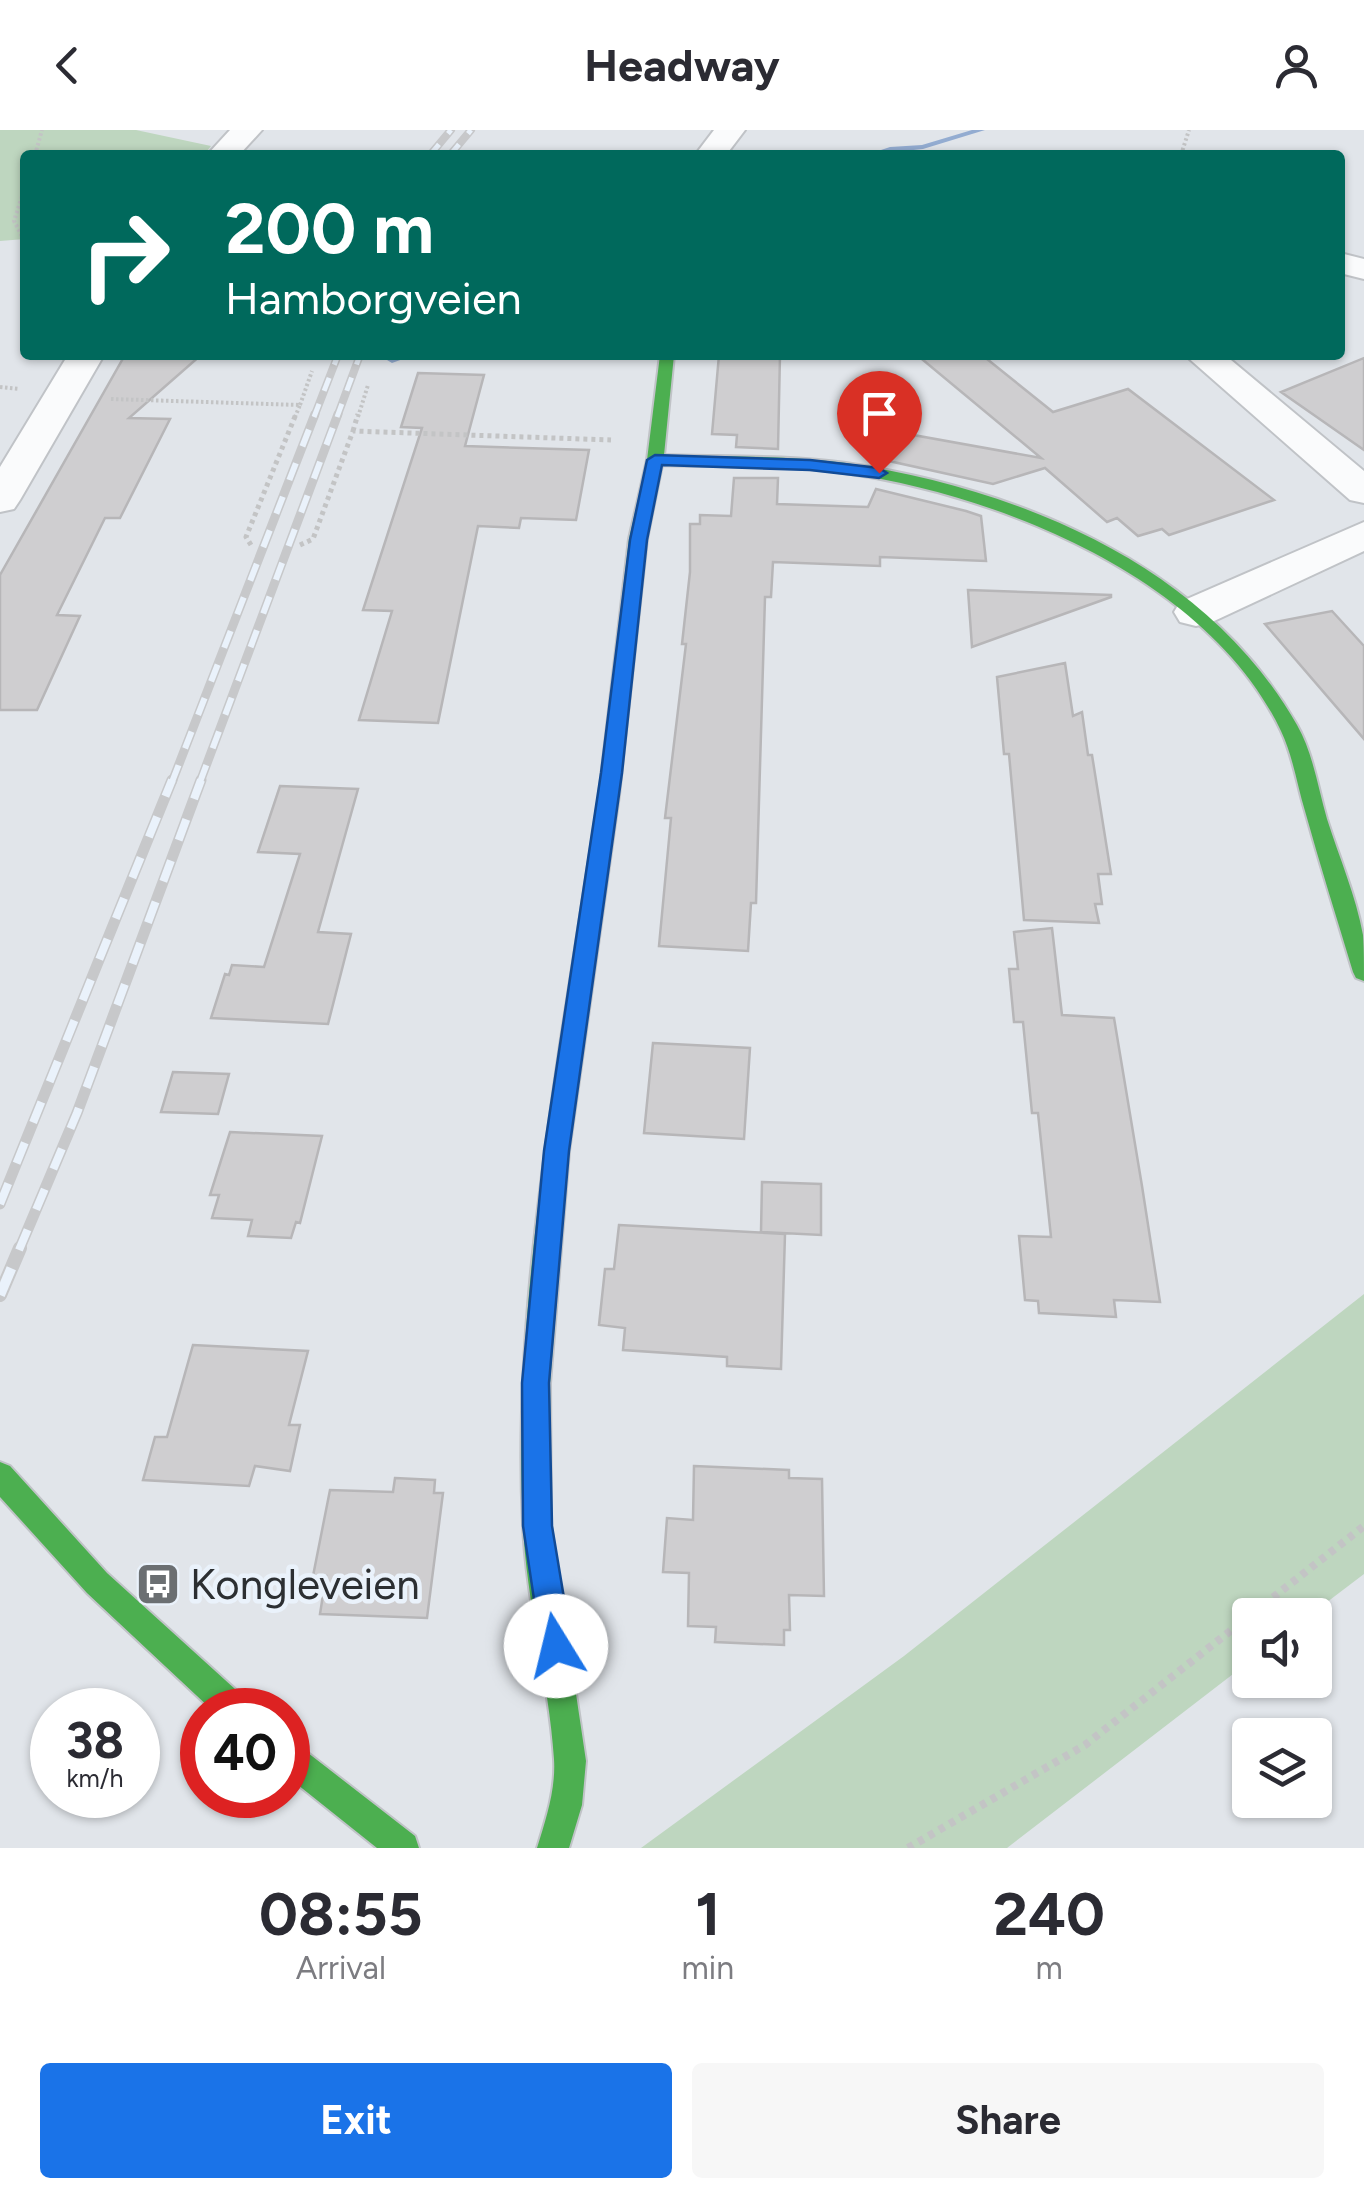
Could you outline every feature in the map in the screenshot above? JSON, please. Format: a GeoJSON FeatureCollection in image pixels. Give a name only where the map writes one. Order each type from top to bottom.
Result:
{"type":"FeatureCollection","features":[{"type":"Feature","properties":{"kind":"street"},"geometry":{"type":"LineString","coordinates":[[227,150],[247,130]]}},
{"type":"Feature","properties":{"kind":"street"},"geometry":{"type":"LineString","coordinates":[[714,150],[730,130]]}},
{"type":"Feature","properties":{"kind":"street"},"geometry":{"type":"LineString","coordinates":[[0,500],[83,360]]}},
{"type":"Feature","properties":{"kind":"street"},"geometry":{"type":"LineString","coordinates":[[553,1848],[566,1805],[570,1761],[537,1526],[536,1383],[557,1151],[612,773],[638,540],[655,460],[667,360]]}},
{"type":"Feature","properties":{"kind":"street"},"geometry":{"type":"LineString","coordinates":[[1208,360],[1364,491]]}},
{"type":"Feature","properties":{"kind":"street"},"geometry":{"type":"LineString","coordinates":[[655,460],[846,468],[960,491],[1084,540],[1154,580],[1196,612],[1252,671],[1289,727],[1364,972]]}},
{"type":"Feature","properties":{"kind":"street"},"geometry":{"type":"LineString","coordinates":[[1196,612],[1364,535]]}},
{"type":"Feature","properties":{"kind":"street"},"geometry":{"type":"LineString","coordinates":[[0,1476],[97,1582],[210,1688]]}},
{"type":"Feature","properties":{"kind":"street"},"geometry":{"type":"LineString","coordinates":[[310,1774],[403,1848]]}},
{"type":"Feature","properties":{"kind":"path"},"geometry":{"type":"LineString","coordinates":[[20,202],[14,221],[20,232]]}},
{"type":"Feature","properties":{"kind":"path"},"geometry":{"type":"LineString","coordinates":[[251,545],[246,537],[312,371]]}},
{"type":"Feature","properties":{"kind":"path"},"geometry":{"type":"LineString","coordinates":[[300,546],[313,539],[368,385]]}},
{"type":"Feature","properties":{"kind":"path"},"geometry":{"type":"LineString","coordinates":[[62,395],[300,405]]}},
{"type":"Feature","properties":{"kind":"path"},"geometry":{"type":"LineString","coordinates":[[352,431],[618,440]]}},
{"type":"Feature","properties":{"kind":"path"},"geometry":{"type":"LineString","coordinates":[[908,1848],[1085,1745],[1364,1526]]}},
{"type":"Feature","properties":{"kind":"green space"},"geometry":{"type":"Polygon","coordinates":[[[0,130],[136,130],[211,146],[208,150],[20,150],[20,239],[0,241],[0,130]]]}},
{"type":"Feature","properties":{"kind":"green space"},"geometry":{"type":"Polygon","coordinates":[[[1364,1294],[1364,1574],[1332,1598],[1232,1598],[1232,1675],[1007,1848],[641,1848],[904,1656],[1364,1294]]]}},
{"type":"Feature","properties":{"kind":"building"},"geometry":{"type":"Polygon","coordinates":[[[1364,358],[1364,450],[1281,392],[1364,358]]]}},
{"type":"Feature","properties":{"kind":"building"},"geometry":{"type":"Polygon","coordinates":[[[122,360],[195,360],[129,418],[170,419],[120,518],[105,518],[57,615],[80,616],[37,710],[0,710],[0,575],[122,360]]]}},
{"type":"Feature","properties":{"kind":"building"},"geometry":{"type":"Polygon","coordinates":[[[719,360],[780,360],[778,449],[736,447],[737,435],[712,434],[719,360]]]}},
{"type":"Feature","properties":{"kind":"building"},"geometry":{"type":"Polygon","coordinates":[[[923,360],[988,360],[1053,412],[1128,389],[1274,500],[1169,535],[1162,529],[1138,536],[1117,518],[1107,522],[1045,468],[993,484],[889,461],[902,433],[1041,458],[923,360]]]}},
{"type":"Feature","properties":{"kind":"building"},"geometry":{"type":"Polygon","coordinates":[[[418,373],[484,375],[465,446],[589,450],[576,520],[521,518],[519,528],[478,526],[438,723],[359,720],[392,611],[363,610],[422,428],[401,427],[418,373]]]}},
{"type":"Feature","properties":{"kind":"building"},"geometry":{"type":"Polygon","coordinates":[[[734,478],[778,478],[777,504],[868,507],[876,489],[966,511],[981,516],[986,561],[880,557],[880,566],[773,562],[771,597],[765,597],[756,903],[751,903],[748,951],[659,946],[671,818],[665,818],[686,644],[682,644],[690,572],[690,524],[700,524],[700,515],[731,516],[734,478]]]}},
{"type":"Feature","properties":{"kind":"building"},"geometry":{"type":"Polygon","coordinates":[[[968,590],[1111,595],[1111,597],[972,647],[968,590]]]}},
{"type":"Feature","properties":{"kind":"building"},"geometry":{"type":"Polygon","coordinates":[[[1332,611],[1364,646],[1364,739],[1265,624],[1332,611]]]}},
{"type":"Feature","properties":{"kind":"building"},"geometry":{"type":"Polygon","coordinates":[[[1065,663],[1073,716],[1082,712],[1088,755],[1092,755],[1111,874],[1098,874],[1102,904],[1095,904],[1099,923],[1024,920],[1009,754],[1004,754],[997,677],[1065,663]]]}},
{"type":"Feature","properties":{"kind":"building"},"geometry":{"type":"Polygon","coordinates":[[[280,786],[358,789],[318,932],[351,934],[328,1024],[211,1018],[225,974],[229,975],[232,965],[264,967],[300,854],[258,852],[280,786]]]}},
{"type":"Feature","properties":{"kind":"building"},"geometry":{"type":"Polygon","coordinates":[[[1052,928],[1062,1015],[1114,1018],[1142,1186],[1160,1302],[1114,1300],[1116,1317],[1039,1313],[1038,1301],[1025,1300],[1019,1236],[1051,1237],[1038,1113],[1032,1113],[1023,1022],[1014,1022],[1009,969],[1018,969],[1014,932],[1052,928]]]}},
{"type":"Feature","properties":{"kind":"building"},"geometry":{"type":"Polygon","coordinates":[[[653,1043],[750,1048],[744,1139],[644,1133],[653,1043]]]}},
{"type":"Feature","properties":{"kind":"building"},"geometry":{"type":"Polygon","coordinates":[[[173,1072],[229,1074],[218,1114],[161,1112],[173,1072]]]}},
{"type":"Feature","properties":{"kind":"building"},"geometry":{"type":"Polygon","coordinates":[[[230,1132],[322,1136],[300,1223],[296,1222],[291,1238],[248,1236],[252,1220],[212,1218],[219,1195],[210,1195],[230,1132]]]}},
{"type":"Feature","properties":{"kind":"building"},"geometry":{"type":"Polygon","coordinates":[[[762,1182],[821,1184],[821,1235],[761,1232],[762,1182]]]}},
{"type":"Feature","properties":{"kind":"building"},"geometry":{"type":"Polygon","coordinates":[[[619,1225],[785,1234],[781,1369],[727,1366],[727,1357],[623,1350],[625,1328],[599,1325],[605,1269],[614,1269],[619,1225]]]}},
{"type":"Feature","properties":{"kind":"building"},"geometry":{"type":"Polygon","coordinates":[[[193,1345],[308,1351],[289,1425],[300,1425],[290,1471],[255,1466],[249,1486],[143,1480],[155,1437],[167,1437],[193,1345]]]}},
{"type":"Feature","properties":{"kind":"building"},"geometry":{"type":"Polygon","coordinates":[[[694,1466],[789,1470],[789,1478],[822,1479],[824,1596],[789,1595],[790,1630],[784,1630],[784,1645],[715,1642],[716,1627],[688,1626],[689,1573],[663,1572],[667,1518],[693,1520],[694,1466]]]}},
{"type":"Feature","properties":{"kind":"building"},"geometry":{"type":"Polygon","coordinates":[[[395,1478],[435,1480],[434,1493],[443,1493],[427,1618],[320,1614],[326,1576],[313,1576],[330,1490],[393,1492],[395,1478]]]}},
{"type":"Feature","properties":{"kind":"waterway"},"geometry":{"type":"LineString","coordinates":[[887,150],[923,147],[981,130]]}},
{"type":"Feature","properties":{"kind":"railway"},"geometry":{"type":"LineString","coordinates":[[434,150],[451,130]]}},
{"type":"Feature","properties":{"kind":"railway"},"geometry":{"type":"LineString","coordinates":[[454,150],[471,130]]}},
{"type":"Feature","properties":{"kind":"railway"},"geometry":{"type":"LineString","coordinates":[[314,417],[336,360]]}},
{"type":"Feature","properties":{"kind":"railway"},"geometry":{"type":"LineString","coordinates":[[337,417],[358,360]]}},
{"type":"Feature","properties":{"kind":"railway"},"geometry":{"type":"LineString","coordinates":[[172,782],[315,414]]}},
{"type":"Feature","properties":{"kind":"railway"},"geometry":{"type":"LineString","coordinates":[[200,782],[338,414]]}},
{"type":"Feature","properties":{"kind":"railway"},"geometry":{"type":"LineString","coordinates":[[0,1204],[172,780]]}},
{"type":"Feature","properties":{"kind":"railway"},"geometry":{"type":"LineString","coordinates":[[19,1250],[77,1113],[201,780]]}},
{"type":"Feature","properties":{"kind":"railway"},"geometry":{"type":"LineString","coordinates":[[0,1295],[20,1248]]}},
{"type":"Feature","properties":{"kind":"traffic: fast"},"geometry":{"type":"LineString","coordinates":[[609,795],[638,539],[655,460],[666,360]]}},
{"type":"Feature","properties":{"kind":"traffic: fast"},"geometry":{"type":"LineString","coordinates":[[655,460],[797,464],[907,479],[971,495],[1035,518],[1097,547],[1155,582],[1208,624],[1252,672],[1288,726],[1364,972]]}},
{"type":"Feature","properties":{"kind":"traffic: fast"},"geometry":{"type":"LineString","coordinates":[[553,1848],[566,1805],[570,1761],[537,1526],[536,1383],[557,1151],[572,1045]]}},
{"type":"Feature","properties":{"kind":"traffic: fast"},"geometry":{"type":"LineString","coordinates":[[0,1476],[97,1583],[211,1688]]}},
{"type":"Feature","properties":{"kind":"traffic: fast"},"geometry":{"type":"LineString","coordinates":[[310,1774],[403,1848]]}},
{"type":"Feature","properties":{"kind":"traffic: jam"},"geometry":{"type":"LineString","coordinates":[[572,1045],[609,795]]}},
{"type":"Feature","properties":{"kind":"place","name":"Kongleveien"},"geometry":{"type":"Point","coordinates":[158,1584]}},
{"type":"Feature","properties":{"kind":"route"},"geometry":{"type":"LineString","coordinates":[[556,1646],[537,1526],[536,1383],[557,1151],[612,773],[620,673],[638,540],[655,460],[810,465],[879,473]]}}]}
